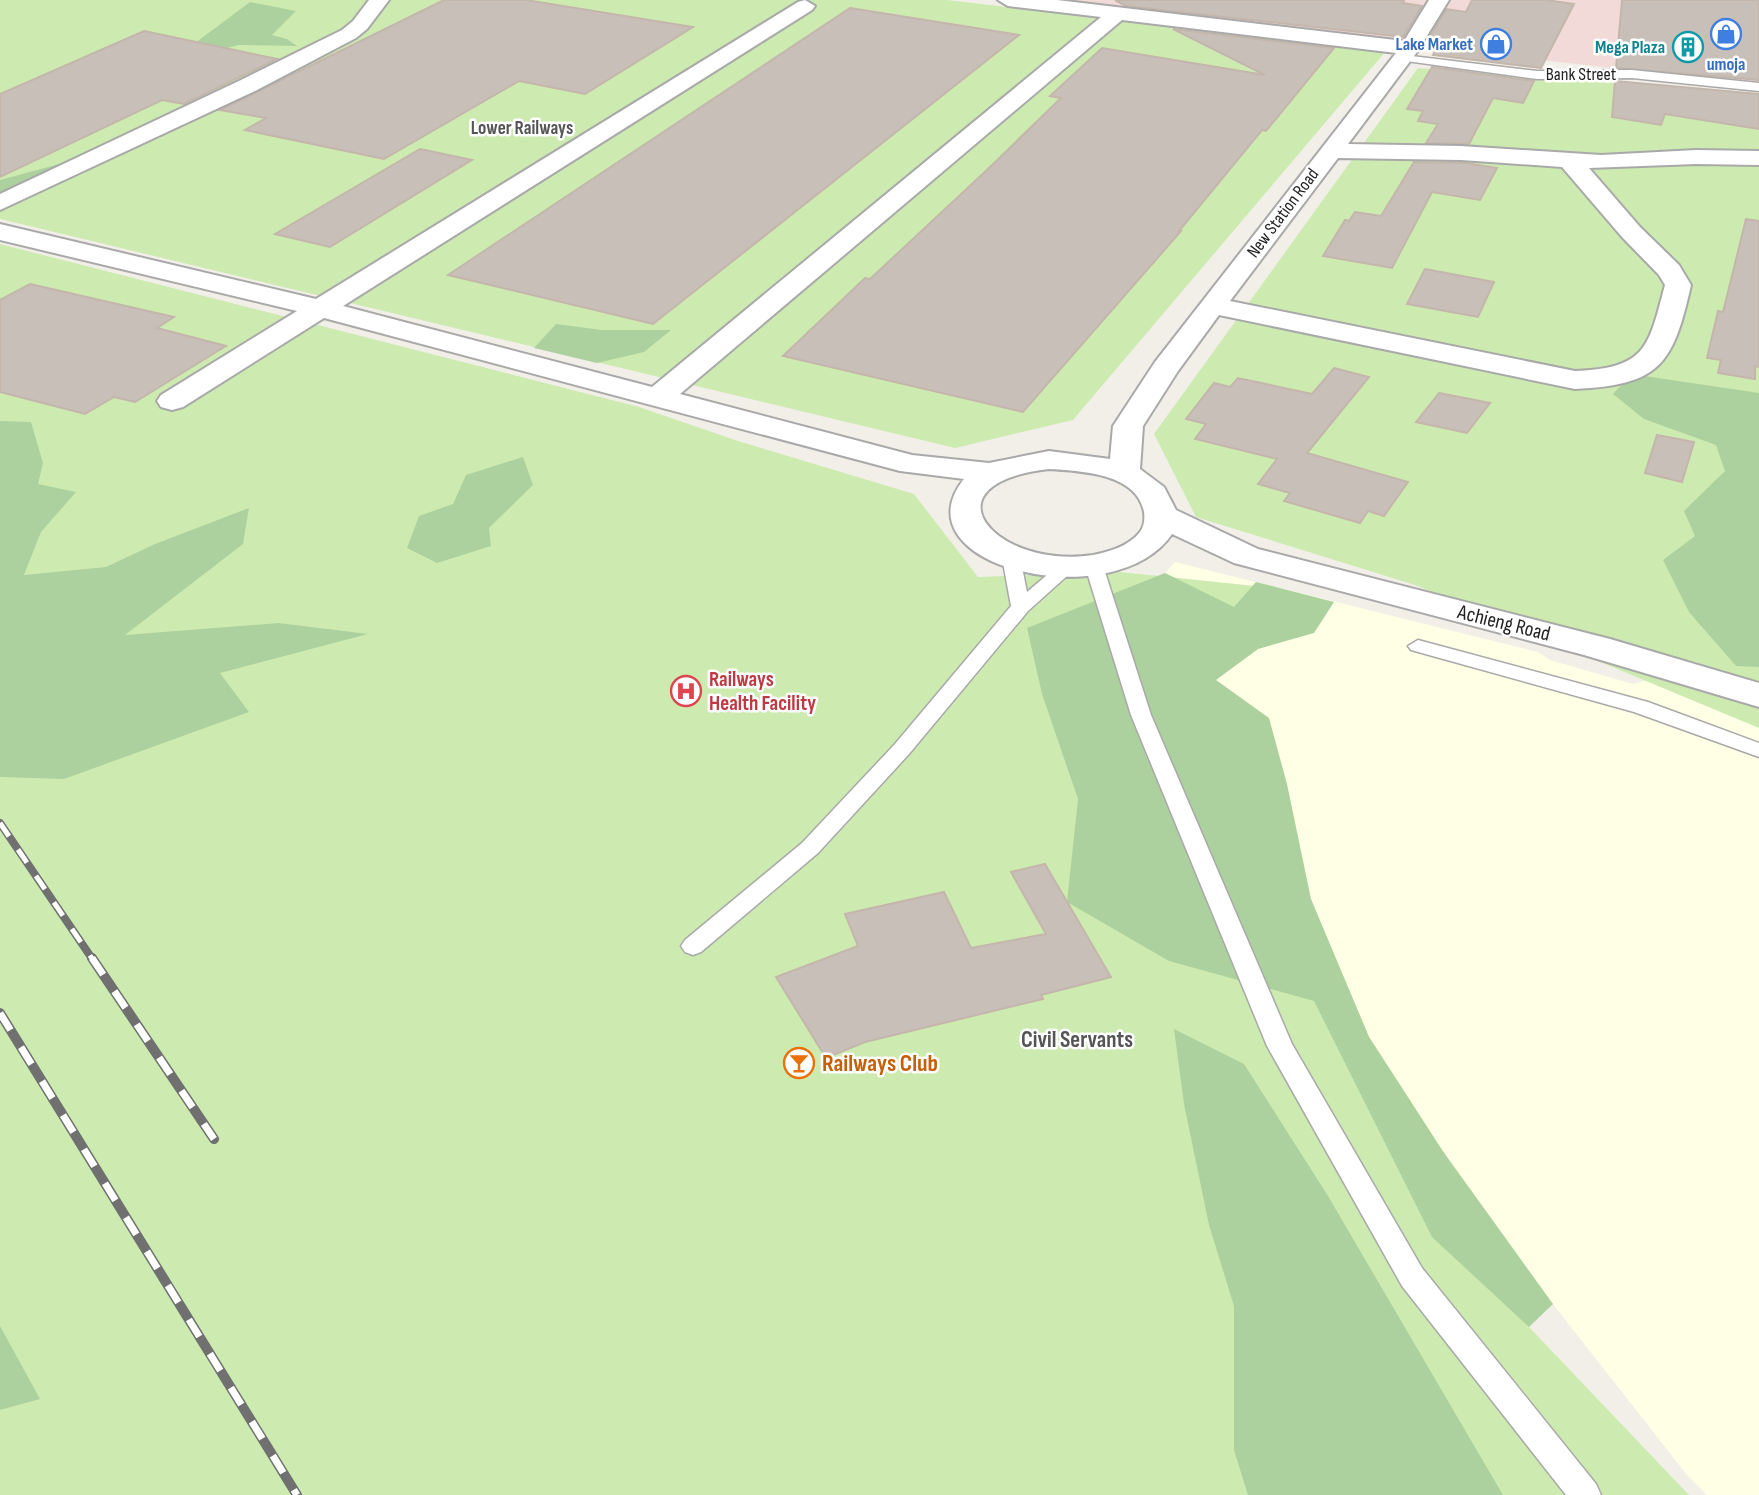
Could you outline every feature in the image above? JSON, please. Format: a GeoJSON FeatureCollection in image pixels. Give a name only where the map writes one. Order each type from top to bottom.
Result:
{"type":"FeatureCollection","features":[{"type":"Feature","properties":{"kind":"street"},"geometry":{"type":"LineString","coordinates":[[0,203],[249,85],[349,34],[360,25],[379,0]]}},
{"type":"Feature","properties":{"kind":"street"},"geometry":{"type":"LineString","coordinates":[[1008,0],[1087,4],[1118,13],[1406,53]]}},
{"type":"Feature","properties":{"kind":"street","name":"New Station Road"},"geometry":{"type":"LineString","coordinates":[[1124,473],[1129,426],[1165,368],[1406,53],[1439,0]]}},
{"type":"Feature","properties":{"kind":"street"},"geometry":{"type":"LineString","coordinates":[[172,401],[806,6]]}},
{"type":"Feature","properties":{"kind":"street"},"geometry":{"type":"LineString","coordinates":[[657,398],[1118,13]]}},
{"type":"Feature","properties":{"kind":"street"},"geometry":{"type":"LineString","coordinates":[[1330,151],[1461,153],[1570,161],[1759,158]]}},
{"type":"Feature","properties":{"kind":"street"},"geometry":{"type":"LineString","coordinates":[[1213,306],[1575,380],[1605,380],[1631,374],[1653,360],[1666,334],[1678,285],[1670,271],[1631,232],[1570,161]]}},
{"type":"Feature","properties":{"kind":"street"},"geometry":{"type":"LineString","coordinates":[[0,232],[322,309],[911,464],[993,472]]}},
{"type":"Feature","properties":{"kind":"street","name":"New Station Road"},"geometry":{"type":"LineString","coordinates":[[1070,460],[1129,426]]}},
{"type":"Feature","properties":{"kind":"street"},"geometry":{"type":"LineString","coordinates":[[1136,552],[1151,542],[1159,530],[1162,516],[1157,500],[1144,485],[1124,473],[1070,460],[1028,462],[993,472],[977,483],[967,496],[964,512],[970,529],[986,544],[1010,557],[1048,566],[1081,566],[1136,552],[1247,556]]}},
{"type":"Feature","properties":{"kind":"street"},"geometry":{"type":"LineString","coordinates":[[911,464],[967,496]]}},
{"type":"Feature","properties":{"kind":"street"},"geometry":{"type":"LineString","coordinates":[[1162,516],[1247,556]]}},
{"type":"Feature","properties":{"kind":"street","name":"Achieng Road"},"geometry":{"type":"LineString","coordinates":[[1247,556],[1597,647],[1759,695]]}},
{"type":"Feature","properties":{"kind":"lane","name":"Bank Street"},"geometry":{"type":"LineString","coordinates":[[1406,53],[1537,75],[1632,74],[1759,86]]}},
{"type":"Feature","properties":{"kind":"lane"},"geometry":{"type":"LineString","coordinates":[[1010,557],[1021,607]]}},
{"type":"Feature","properties":{"kind":"lane"},"geometry":{"type":"LineString","coordinates":[[693,946],[810,848],[902,749],[1021,607],[1081,566],[1280,1046],[1412,1277],[1585,1495]]}},
{"type":"Feature","properties":{"kind":"lane"},"geometry":{"type":"LineString","coordinates":[[1418,646],[1641,708],[1759,750]]}},
{"type":"Feature","properties":{"kind":"shaded area"},"geometry":{"type":"Polygon","coordinates":[[[994,0],[1759,0],[1759,84],[1595,66],[994,0]]]}},
{"type":"Feature","properties":{"kind":"shaded area"},"geometry":{"type":"Polygon","coordinates":[[[1175,562],[1538,652],[1550,660],[1633,684],[1651,679],[1759,717],[1759,1495],[1707,1495],[1687,1475],[1490,1224],[1369,1037],[1236,722],[1165,573],[1175,562]]]}},
{"type":"Feature","properties":{"kind":"green space"},"geometry":{"type":"Polygon","coordinates":[[[0,0],[947,0],[1386,51],[1073,420],[955,448],[0,219],[0,0]]]}},
{"type":"Feature","properties":{"kind":"green space"},"geometry":{"type":"Polygon","coordinates":[[[250,2],[296,11],[272,35],[287,39],[297,46],[239,45],[204,54],[179,55],[250,2]]]}},
{"type":"Feature","properties":{"kind":"green space"},"geometry":{"type":"Polygon","coordinates":[[[1418,68],[1759,97],[1759,728],[1415,585],[1196,517],[1154,434],[1418,68]]]}},
{"type":"Feature","properties":{"kind":"green space"},"geometry":{"type":"Polygon","coordinates":[[[63,163],[5,191],[0,192],[0,180],[63,163]]]}},
{"type":"Feature","properties":{"kind":"green space"},"geometry":{"type":"Polygon","coordinates":[[[0,244],[639,407],[738,441],[914,494],[978,577],[1120,572],[1283,589],[1216,680],[1369,1037],[1490,1224],[1529,1327],[1689,1495],[0,1495],[0,244]]]}},
{"type":"Feature","properties":{"kind":"green space"},"geometry":{"type":"Polygon","coordinates":[[[556,324],[602,330],[671,330],[644,352],[597,363],[534,348],[556,324]]]}},
{"type":"Feature","properties":{"kind":"green space"},"geometry":{"type":"Polygon","coordinates":[[[1631,374],[1759,393],[1759,667],[1736,666],[1689,612],[1663,560],[1695,536],[1684,511],[1725,471],[1716,445],[1644,419],[1613,394],[1631,374]]]}},
{"type":"Feature","properties":{"kind":"green space"},"geometry":{"type":"Polygon","coordinates":[[[0,421],[31,422],[43,463],[38,484],[76,492],[41,532],[24,575],[106,567],[155,544],[249,508],[243,544],[125,635],[279,623],[368,634],[220,673],[249,712],[64,779],[0,777],[0,421]]]}},
{"type":"Feature","properties":{"kind":"green space"},"geometry":{"type":"Polygon","coordinates":[[[523,457],[533,485],[489,528],[491,546],[437,563],[407,548],[419,516],[453,504],[466,475],[523,457]]]}},
{"type":"Feature","properties":{"kind":"green space"},"geometry":{"type":"Polygon","coordinates":[[[1165,573],[1234,607],[1256,582],[1334,602],[1314,633],[1258,649],[1216,680],[1269,718],[1287,784],[1311,899],[1369,1037],[1442,1150],[1553,1304],[1529,1327],[1432,1237],[1314,1001],[1169,961],[1067,902],[1078,799],[1042,694],[1027,628],[1165,573]]]}},
{"type":"Feature","properties":{"kind":"green space"},"geometry":{"type":"Polygon","coordinates":[[[1174,1029],[1244,1064],[1328,1196],[1503,1495],[1248,1495],[1234,1450],[1234,1306],[1209,1225],[1184,1104],[1174,1029]]]}},
{"type":"Feature","properties":{"kind":"green space"},"geometry":{"type":"Polygon","coordinates":[[[0,1326],[40,1399],[0,1410],[0,1326]]]}},
{"type":"Feature","properties":{"kind":"building"},"geometry":{"type":"Polygon","coordinates":[[[444,0],[526,0],[693,27],[585,94],[519,81],[384,159],[245,130],[266,118],[220,110],[444,0]]]}},
{"type":"Feature","properties":{"kind":"building"},"geometry":{"type":"Polygon","coordinates":[[[1115,0],[1404,0],[1403,3],[1422,6],[1403,37],[1126,6],[1115,0]]]}},
{"type":"Feature","properties":{"kind":"building"},"geometry":{"type":"Polygon","coordinates":[[[1472,0],[1546,0],[1574,4],[1541,68],[1433,55],[1440,41],[1428,40],[1446,9],[1466,12],[1472,0]]]}},
{"type":"Feature","properties":{"kind":"building","name":"Mega Plaza"},"geometry":{"type":"Polygon","coordinates":[[[1622,0],[1759,0],[1759,80],[1616,68],[1622,0]]]}},
{"type":"Feature","properties":{"kind":"building"},"geometry":{"type":"Polygon","coordinates":[[[850,8],[1019,35],[653,324],[448,275],[850,8]]]}},
{"type":"Feature","properties":{"kind":"building"},"geometry":{"type":"Polygon","coordinates":[[[1173,29],[1334,48],[1266,131],[1262,130],[1181,231],[1023,412],[783,356],[865,278],[870,279],[988,169],[1061,98],[1050,96],[1102,48],[1265,75],[1173,29]]]}},
{"type":"Feature","properties":{"kind":"building"},"geometry":{"type":"Polygon","coordinates":[[[144,31],[277,59],[184,104],[162,100],[0,177],[0,94],[144,31]]]}},
{"type":"Feature","properties":{"kind":"building"},"geometry":{"type":"Polygon","coordinates":[[[1432,67],[1534,81],[1523,103],[1493,98],[1469,144],[1426,143],[1438,124],[1418,121],[1423,111],[1407,109],[1432,67]]]}},
{"type":"Feature","properties":{"kind":"building"},"geometry":{"type":"Polygon","coordinates":[[[1615,81],[1759,94],[1759,129],[1665,114],[1661,125],[1612,117],[1615,81]]]}},
{"type":"Feature","properties":{"kind":"building"},"geometry":{"type":"Polygon","coordinates":[[[420,149],[472,160],[330,247],[275,234],[420,149]]]}},
{"type":"Feature","properties":{"kind":"building"},"geometry":{"type":"Polygon","coordinates":[[[1414,162],[1466,163],[1497,168],[1480,200],[1432,192],[1392,268],[1323,256],[1345,220],[1349,221],[1355,212],[1381,216],[1414,162]]]}},
{"type":"Feature","properties":{"kind":"building"},"geometry":{"type":"Polygon","coordinates":[[[1746,219],[1759,221],[1759,367],[1755,366],[1755,379],[1718,373],[1721,360],[1707,358],[1718,311],[1723,312],[1746,219]]]}},
{"type":"Feature","properties":{"kind":"building"},"geometry":{"type":"Polygon","coordinates":[[[1425,269],[1494,282],[1478,317],[1407,304],[1425,269]]]}},
{"type":"Feature","properties":{"kind":"building"},"geometry":{"type":"Polygon","coordinates":[[[30,284],[174,317],[157,328],[226,346],[135,402],[114,397],[85,414],[0,392],[0,300],[30,284]]]}},
{"type":"Feature","properties":{"kind":"building"},"geometry":{"type":"Polygon","coordinates":[[[1334,368],[1369,377],[1307,453],[1408,482],[1384,516],[1368,511],[1360,523],[1284,501],[1290,493],[1258,484],[1277,459],[1195,439],[1206,424],[1186,419],[1214,383],[1230,387],[1238,378],[1312,394],[1334,368]]]}},
{"type":"Feature","properties":{"kind":"building"},"geometry":{"type":"Polygon","coordinates":[[[1439,393],[1490,403],[1467,433],[1416,422],[1439,393]]]}},
{"type":"Feature","properties":{"kind":"building"},"geometry":{"type":"Polygon","coordinates":[[[1657,435],[1694,442],[1682,482],[1645,473],[1657,435]]]}},
{"type":"Feature","properties":{"kind":"building"},"geometry":{"type":"Polygon","coordinates":[[[1045,864],[1111,977],[1041,995],[1043,999],[865,1042],[826,1058],[776,977],[858,946],[845,914],[944,892],[971,948],[1046,934],[1011,872],[1045,864]]]}},
{"type":"Feature","properties":{"kind":"railway"},"geometry":{"type":"LineString","coordinates":[[0,823],[93,960]]}},
{"type":"Feature","properties":{"kind":"railway"},"geometry":{"type":"LineString","coordinates":[[92,958],[214,1139]]}},
{"type":"Feature","properties":{"kind":"railway"},"geometry":{"type":"LineString","coordinates":[[0,1013],[297,1495]]}},
{"type":"Feature","properties":{"kind":"place","name":"umoja"},"geometry":{"type":"Point","coordinates":[1726,34]}},
{"type":"Feature","properties":{"kind":"place","name":"Lake Market"},"geometry":{"type":"Point","coordinates":[1496,44]}},
{"type":"Feature","properties":{"kind":"place","name":"Mega Plaza"},"geometry":{"type":"Point","coordinates":[1688,47]}},
{"type":"Feature","properties":{"kind":"place","name":"Railways Health Facility"},"geometry":{"type":"Point","coordinates":[686,691]}},
{"type":"Feature","properties":{"kind":"place","name":"Railways Club"},"geometry":{"type":"Point","coordinates":[799,1063]}},
{"type":"Feature","properties":{"kind":"district","name":"Lower Railways"},"geometry":{"type":"Point","coordinates":[522,128]}},
{"type":"Feature","properties":{"kind":"district","name":"Civil Servants"},"geometry":{"type":"Point","coordinates":[1077,1040]}}]}
